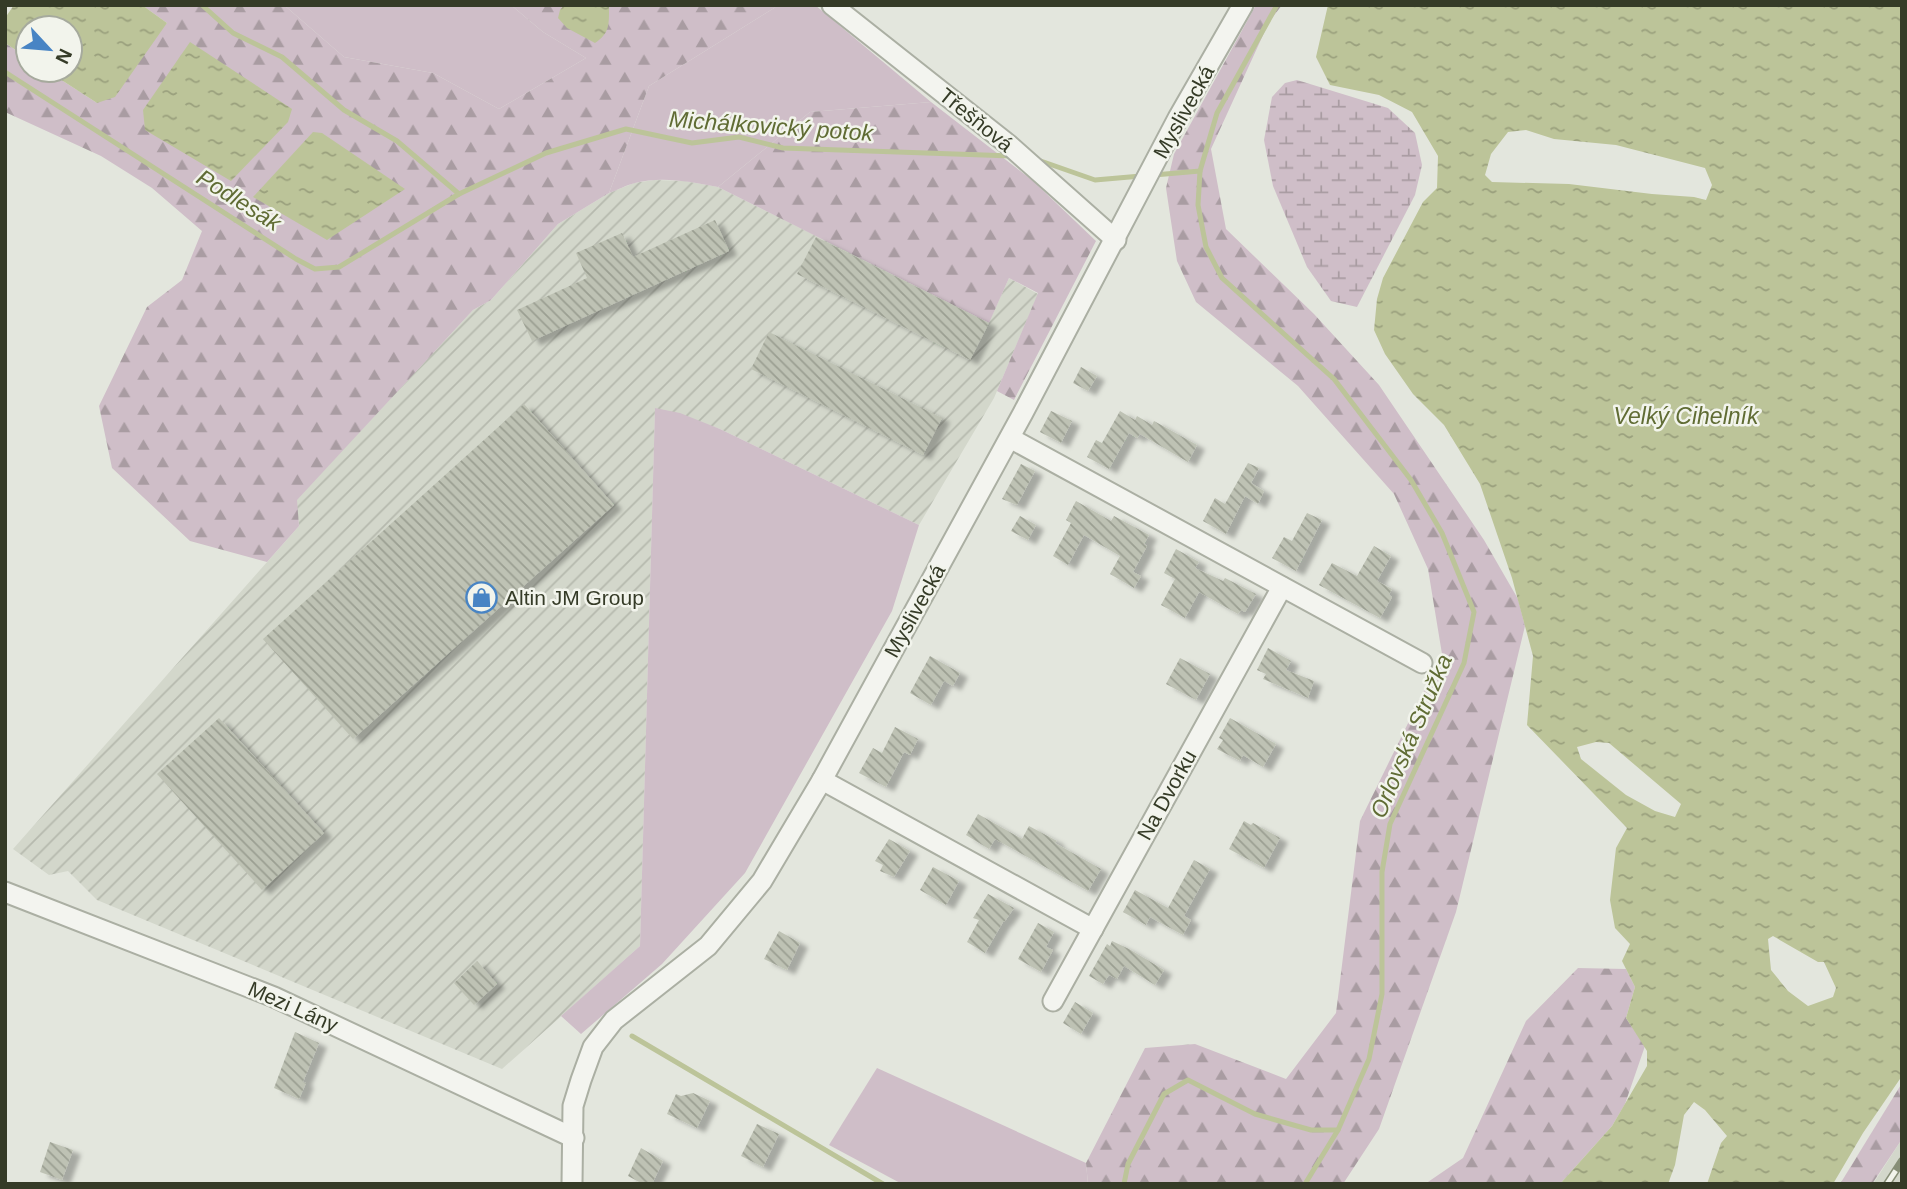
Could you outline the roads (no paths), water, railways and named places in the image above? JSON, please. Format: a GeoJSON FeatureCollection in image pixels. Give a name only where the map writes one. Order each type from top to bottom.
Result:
{"type":"FeatureCollection","features":[{"type":"Feature","properties":{"kind":"street","name":"Třešňová"},"geometry":{"type":"LineString","coordinates":[[832,5],[1009,145],[1115,240]]}},
{"type":"Feature","properties":{"kind":"street","name":"Myslivecká"},"geometry":{"type":"LineString","coordinates":[[572,1184],[573,1106],[593,1048],[614,1020],[708,946],[762,881],[822,780],[1010,438],[1178,118],[1243,5]]}},
{"type":"Feature","properties":{"kind":"street"},"geometry":{"type":"LineString","coordinates":[[1010,438],[1422,663]]}},
{"type":"Feature","properties":{"kind":"street","name":"Na Dvorku"},"geometry":{"type":"LineString","coordinates":[[1053,1002],[1282,587]]}},
{"type":"Feature","properties":{"kind":"street"},"geometry":{"type":"LineString","coordinates":[[822,780],[1093,929]]}},
{"type":"Feature","properties":{"kind":"street","name":"Mezi Lány"},"geometry":{"type":"LineString","coordinates":[[5,892],[274,997],[574,1138]]}},
{"type":"Feature","properties":{"kind":"water"},"geometry":{"type":"Polygon","coordinates":[[[14,5],[142,5],[167,23],[115,97],[97,103],[68,84],[84,84],[84,14],[14,14],[14,49],[5,43],[5,18],[14,5]]]}},
{"type":"Feature","properties":{"kind":"water"},"geometry":{"type":"Polygon","coordinates":[[[564,5],[608,5],[609,23],[604,36],[595,43],[567,28],[558,18],[564,5]]]}},
{"type":"Feature","properties":{"kind":"water","name":"Velký Cihelník"},"geometry":{"type":"Polygon","coordinates":[[[1328,5],[1902,5],[1902,1076],[1863,1133],[1833,1184],[1707,1184],[1721,1143],[1727,1136],[1705,1110],[1694,1102],[1684,1115],[1675,1165],[1668,1184],[1560,1184],[1612,1126],[1647,1066],[1647,1051],[1626,1018],[1635,987],[1622,961],[1630,944],[1615,928],[1610,900],[1616,848],[1627,828],[1527,725],[1533,656],[1512,578],[1480,484],[1444,425],[1413,394],[1385,354],[1374,330],[1377,299],[1383,278],[1423,202],[1437,188],[1438,156],[1412,112],[1379,95],[1330,85],[1316,57],[1328,5]],[[1526,130],[1508,132],[1491,154],[1485,175],[1492,182],[1569,184],[1706,200],[1712,185],[1705,168],[1616,145],[1554,139],[1526,130]],[[1596,742],[1577,747],[1581,759],[1626,795],[1655,811],[1675,817],[1681,804],[1609,743],[1596,742]],[[1773,936],[1768,939],[1771,970],[1788,991],[1808,1006],[1833,997],[1836,988],[1824,962],[1818,962],[1773,936]]]}},
{"type":"Feature","properties":{"kind":"water"},"geometry":{"type":"Polygon","coordinates":[[[190,42],[292,109],[288,122],[231,181],[145,130],[143,110],[190,42]]]}},
{"type":"Feature","properties":{"kind":"water"},"geometry":{"type":"Polygon","coordinates":[[[313,132],[322,133],[405,189],[327,240],[253,197],[313,132]]]}},
{"type":"Feature","properties":{"kind":"waterway","name":"Michálkovický potok"},"geometry":{"type":"LineString","coordinates":[[202,5],[233,33],[282,57],[344,110],[397,141],[459,194],[546,153],[626,129],[692,143],[739,137],[783,148],[1012,156]]}},
{"type":"Feature","properties":{"kind":"waterway","name":"Orlovská Stružka"},"geometry":{"type":"LineString","coordinates":[[1124,1184],[1128,1164],[1164,1094],[1188,1080],[1255,1114],[1311,1130],[1338,1130],[1369,1059],[1382,994],[1382,872],[1390,824],[1464,663],[1474,612],[1442,533],[1411,480],[1334,379],[1222,278],[1206,247],[1198,205],[1200,171],[1217,113],[1277,5]]}},
{"type":"Feature","properties":{"kind":"waterway","name":"Podlesák"},"geometry":{"type":"LineString","coordinates":[[5,72],[315,269],[339,267],[459,194]]}},
{"type":"Feature","properties":{"kind":"waterway","name":"Michálkovický potok"},"geometry":{"type":"LineString","coordinates":[[1035,159],[1095,180],[1141,176]]}},
{"type":"Feature","properties":{"kind":"waterway","name":"Michálkovický potok"},"geometry":{"type":"LineString","coordinates":[[1154,175],[1200,171]]}},
{"type":"Feature","properties":{"kind":"waterway"},"geometry":{"type":"LineString","coordinates":[[632,1036],[883,1184]]}},
{"type":"Feature","properties":{"kind":"waterway"},"geometry":{"type":"LineString","coordinates":[[1305,1184],[1338,1130]]}},
{"type":"Feature","properties":{"kind":"railway"},"geometry":{"type":"LineString","coordinates":[[1887,1184],[1902,1161]]}},
{"type":"Feature","properties":{"kind":"place","name":"Altin JM Group"},"geometry":{"type":"Point","coordinates":[482,598]}}]}
